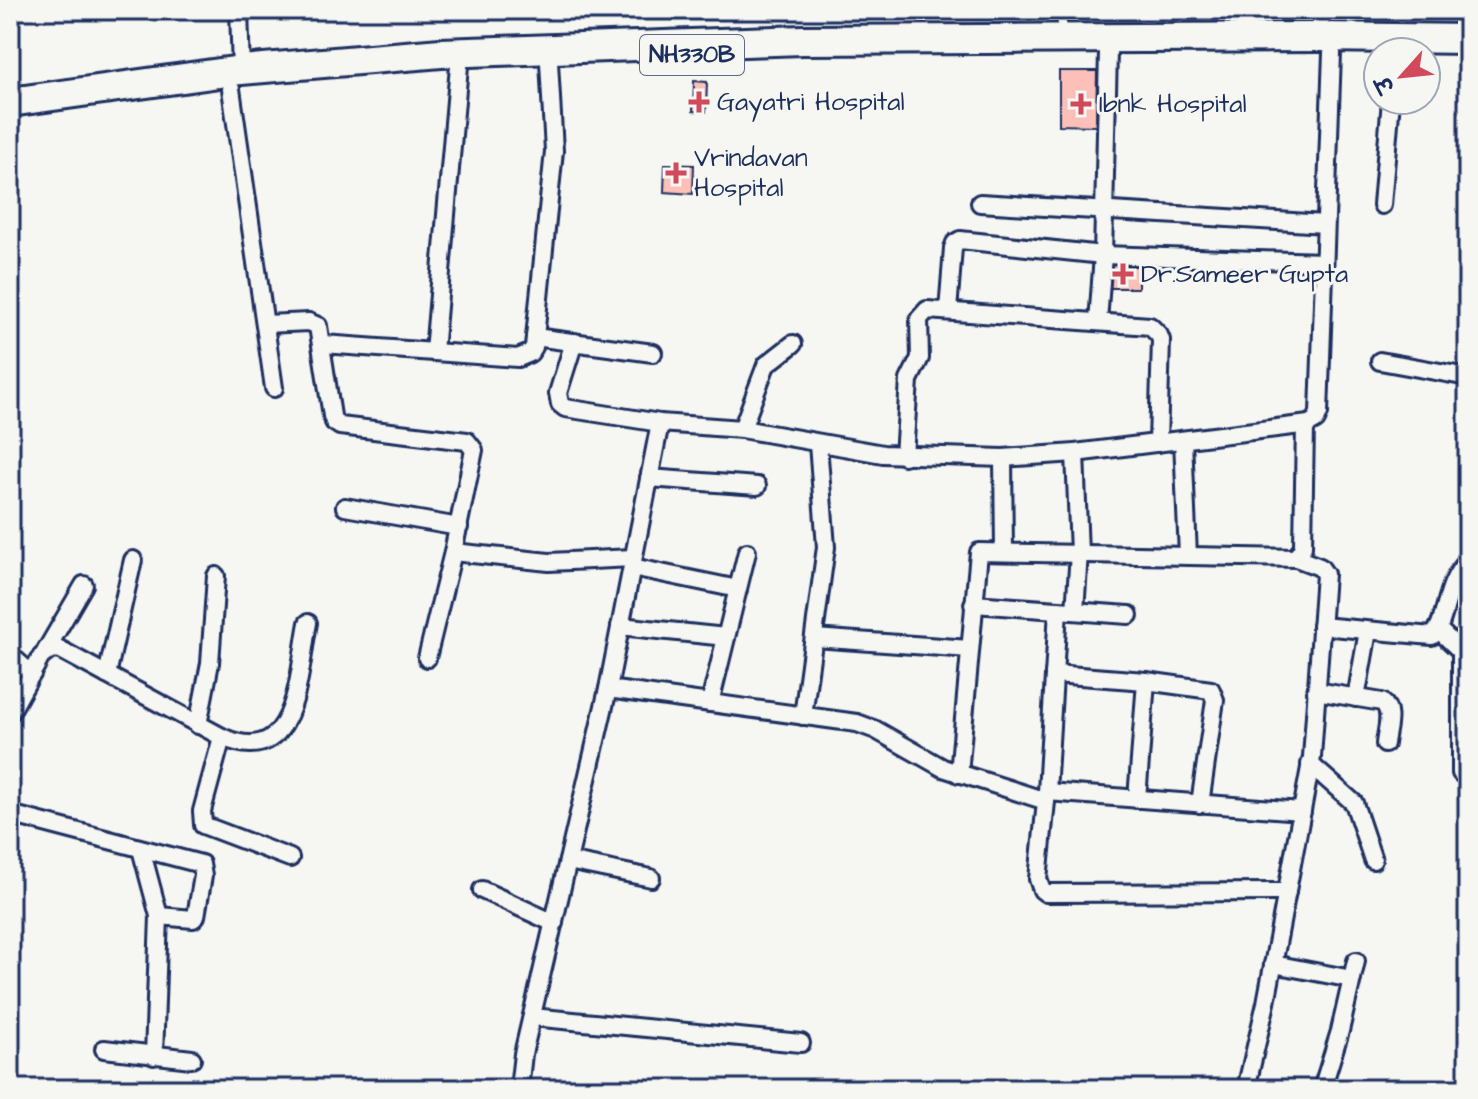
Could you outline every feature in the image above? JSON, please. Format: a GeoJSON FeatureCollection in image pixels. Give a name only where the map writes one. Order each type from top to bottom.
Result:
{"type":"FeatureCollection","features":[{"type":"Feature","properties":{"kind":"highway","name":"NH330B"},"geometry":{"type":"LineString","coordinates":[[10,102],[236,80],[441,53],[803,40],[1062,24],[1468,39]]}},
{"type":"Feature","properties":{"kind":"highway","name":"NH330B"},"geometry":{"type":"LineString","coordinates":[[10,121],[236,80],[459,66],[822,49],[1108,52],[1324,33],[1362,47]]}},
{"type":"Feature","properties":{"kind":"highway"},"geometry":{"type":"LineString","coordinates":[[1442,53],[1468,53]]}},
{"type":"Feature","properties":{"kind":"street"},"geometry":{"type":"LineString","coordinates":[[239,10],[236,80],[274,388]]}},
{"type":"Feature","properties":{"kind":"street"},"geometry":{"type":"LineString","coordinates":[[574,342],[558,393],[560,404],[565,408],[660,423],[742,429],[904,456],[1003,458],[1075,453],[1305,425],[1316,420],[1319,413],[1325,224],[1324,33]]}},
{"type":"Feature","properties":{"kind":"street"},"geometry":{"type":"LineString","coordinates":[[1098,322],[1105,211],[1108,52]]}},
{"type":"Feature","properties":{"kind":"street"},"geometry":{"type":"LineString","coordinates":[[323,344],[518,358],[530,353],[535,337],[554,151],[549,62]]}},
{"type":"Feature","properties":{"kind":"street"},"geometry":{"type":"LineString","coordinates":[[434,352],[459,66]]}},
{"type":"Feature","properties":{"kind":"street"},"geometry":{"type":"LineString","coordinates":[[1382,205],[1390,116]]}},
{"type":"Feature","properties":{"kind":"street"},"geometry":{"type":"LineString","coordinates":[[980,203],[1325,224]]}},
{"type":"Feature","properties":{"kind":"street"},"geometry":{"type":"LineString","coordinates":[[948,311],[953,248],[960,240],[1103,255],[1324,262]]}},
{"type":"Feature","properties":{"kind":"street"},"geometry":{"type":"LineString","coordinates":[[904,456],[909,380],[920,358],[919,319],[927,310],[1150,326],[1161,340],[1158,443]]}},
{"type":"Feature","properties":{"kind":"street"},"geometry":{"type":"LineString","coordinates":[[265,324],[314,323],[321,332],[334,422],[340,426],[467,441],[472,445],[474,457],[427,658]]}},
{"type":"Feature","properties":{"kind":"street"},"geometry":{"type":"LineString","coordinates":[[535,337],[653,353]]}},
{"type":"Feature","properties":{"kind":"street"},"geometry":{"type":"LineString","coordinates":[[742,429],[766,365],[776,354],[793,344]]}},
{"type":"Feature","properties":{"kind":"street"},"geometry":{"type":"LineString","coordinates":[[1380,361],[1468,377]]}},
{"type":"Feature","properties":{"kind":"street"},"geometry":{"type":"LineString","coordinates":[[519,1089],[523,1054],[608,689],[660,423]]}},
{"type":"Feature","properties":{"kind":"street"},"geometry":{"type":"LineString","coordinates":[[1296,558],[1303,547],[1305,425]]}},
{"type":"Feature","properties":{"kind":"street"},"geometry":{"type":"LineString","coordinates":[[1183,440],[1188,556]]}},
{"type":"Feature","properties":{"kind":"street"},"geometry":{"type":"LineString","coordinates":[[803,716],[826,547],[818,444]]}},
{"type":"Feature","properties":{"kind":"street"},"geometry":{"type":"LineString","coordinates":[[1075,453],[1079,553],[1054,674],[1039,886],[1046,893],[1287,892]]}},
{"type":"Feature","properties":{"kind":"street"},"geometry":{"type":"LineString","coordinates":[[1003,458],[1004,551]]}},
{"type":"Feature","properties":{"kind":"street"},"geometry":{"type":"LineString","coordinates":[[649,478],[757,486]]}},
{"type":"Feature","properties":{"kind":"street"},"geometry":{"type":"LineString","coordinates":[[345,507],[459,527]]}},
{"type":"Feature","properties":{"kind":"street"},"geometry":{"type":"LineString","coordinates":[[453,552],[549,562],[632,563],[738,589]]}},
{"type":"Feature","properties":{"kind":"street"},"geometry":{"type":"LineString","coordinates":[[710,703],[747,552]]}},
{"type":"Feature","properties":{"kind":"street"},"geometry":{"type":"LineString","coordinates":[[959,774],[979,552],[1296,558],[1323,570],[1310,764],[1246,1089]]}},
{"type":"Feature","properties":{"kind":"street"},"geometry":{"type":"LineString","coordinates":[[107,675],[133,560]]}},
{"type":"Feature","properties":{"kind":"street"},"geometry":{"type":"LineString","coordinates":[[1321,626],[1432,636],[1438,629],[1454,577],[1468,561]]}},
{"type":"Feature","properties":{"kind":"street"},"geometry":{"type":"LineString","coordinates":[[198,725],[210,663],[216,576]]}},
{"type":"Feature","properties":{"kind":"street"},"geometry":{"type":"LineString","coordinates":[[10,713],[84,585]]}},
{"type":"Feature","properties":{"kind":"street"},"geometry":{"type":"LineString","coordinates":[[973,604],[1129,615]]}},
{"type":"Feature","properties":{"kind":"street"},"geometry":{"type":"LineString","coordinates":[[45,652],[59,649],[222,737],[246,744],[258,743],[270,740],[290,717],[308,623]]}},
{"type":"Feature","properties":{"kind":"street"},"geometry":{"type":"LineString","coordinates":[[620,626],[726,637]]}},
{"type":"Feature","properties":{"kind":"street"},"geometry":{"type":"LineString","coordinates":[[1438,629],[1465,656],[1461,773]]}},
{"type":"Feature","properties":{"kind":"street"},"geometry":{"type":"LineString","coordinates":[[1356,698],[1368,631]]}},
{"type":"Feature","properties":{"kind":"street"},"geometry":{"type":"LineString","coordinates":[[814,638],[970,649]]}},
{"type":"Feature","properties":{"kind":"street"},"geometry":{"type":"LineString","coordinates":[[10,655],[32,674]]}},
{"type":"Feature","properties":{"kind":"street"},"geometry":{"type":"LineString","coordinates":[[1054,674],[1205,688],[1214,695],[1200,804]]}},
{"type":"Feature","properties":{"kind":"street"},"geometry":{"type":"LineString","coordinates":[[1137,799],[1146,681]]}},
{"type":"Feature","properties":{"kind":"street"},"geometry":{"type":"LineString","coordinates":[[608,689],[857,723],[876,730],[943,768],[1047,797],[1137,799],[1302,811]]}},
{"type":"Feature","properties":{"kind":"street"},"geometry":{"type":"LineString","coordinates":[[1316,691],[1382,702],[1389,711],[1385,744]]}},
{"type":"Feature","properties":{"kind":"street"},"geometry":{"type":"LineString","coordinates":[[222,737],[202,811],[203,825],[290,858]]}},
{"type":"Feature","properties":{"kind":"street"},"geometry":{"type":"LineString","coordinates":[[1310,764],[1354,803],[1373,860]]}},
{"type":"Feature","properties":{"kind":"street"},"geometry":{"type":"LineString","coordinates":[[10,814],[197,861],[202,866],[203,876],[196,916],[193,919],[159,916]]}},
{"type":"Feature","properties":{"kind":"street"},"geometry":{"type":"LineString","coordinates":[[141,849],[159,916],[154,1056]]}},
{"type":"Feature","properties":{"kind":"street"},"geometry":{"type":"LineString","coordinates":[[568,861],[651,878]]}},
{"type":"Feature","properties":{"kind":"street"},"geometry":{"type":"LineString","coordinates":[[482,890],[554,923]]}},
{"type":"Feature","properties":{"kind":"street"},"geometry":{"type":"LineString","coordinates":[[1322,1089],[1356,961]]}},
{"type":"Feature","properties":{"kind":"street"},"geometry":{"type":"LineString","coordinates":[[1273,964],[1352,979]]}},
{"type":"Feature","properties":{"kind":"street"},"geometry":{"type":"LineString","coordinates":[[532,1017],[801,1043]]}},
{"type":"Feature","properties":{"kind":"street"},"geometry":{"type":"LineString","coordinates":[[104,1049],[192,1059]]}},
{"type":"Feature","properties":{"kind":"building"},"geometry":{"type":"Polygon","coordinates":[[[1059,71],[1097,71],[1096,126],[1059,125],[1059,71]]]}},
{"type":"Feature","properties":{"kind":"building"},"geometry":{"type":"Polygon","coordinates":[[[694,81],[707,82],[706,112],[693,111],[694,81]]]}},
{"type":"Feature","properties":{"kind":"building"},"geometry":{"type":"Polygon","coordinates":[[[665,164],[694,165],[693,194],[664,192],[665,164]]]}},
{"type":"Feature","properties":{"kind":"building"},"geometry":{"type":"Polygon","coordinates":[[[1107,261],[1138,261],[1138,288],[1106,288],[1107,261]]]}},
{"type":"Feature","properties":{"kind":"place","name":"Gayatri Hospital"},"geometry":{"type":"Point","coordinates":[699,102]}},
{"type":"Feature","properties":{"kind":"place","name":"Ibnk Hospital"},"geometry":{"type":"Point","coordinates":[1081,104]}},
{"type":"Feature","properties":{"kind":"place","name":"Vrindavan Hospital"},"geometry":{"type":"Point","coordinates":[676,173]}},
{"type":"Feature","properties":{"kind":"place","name":"Dr.Sameer Gupta"},"geometry":{"type":"Point","coordinates":[1123,274]}}]}
